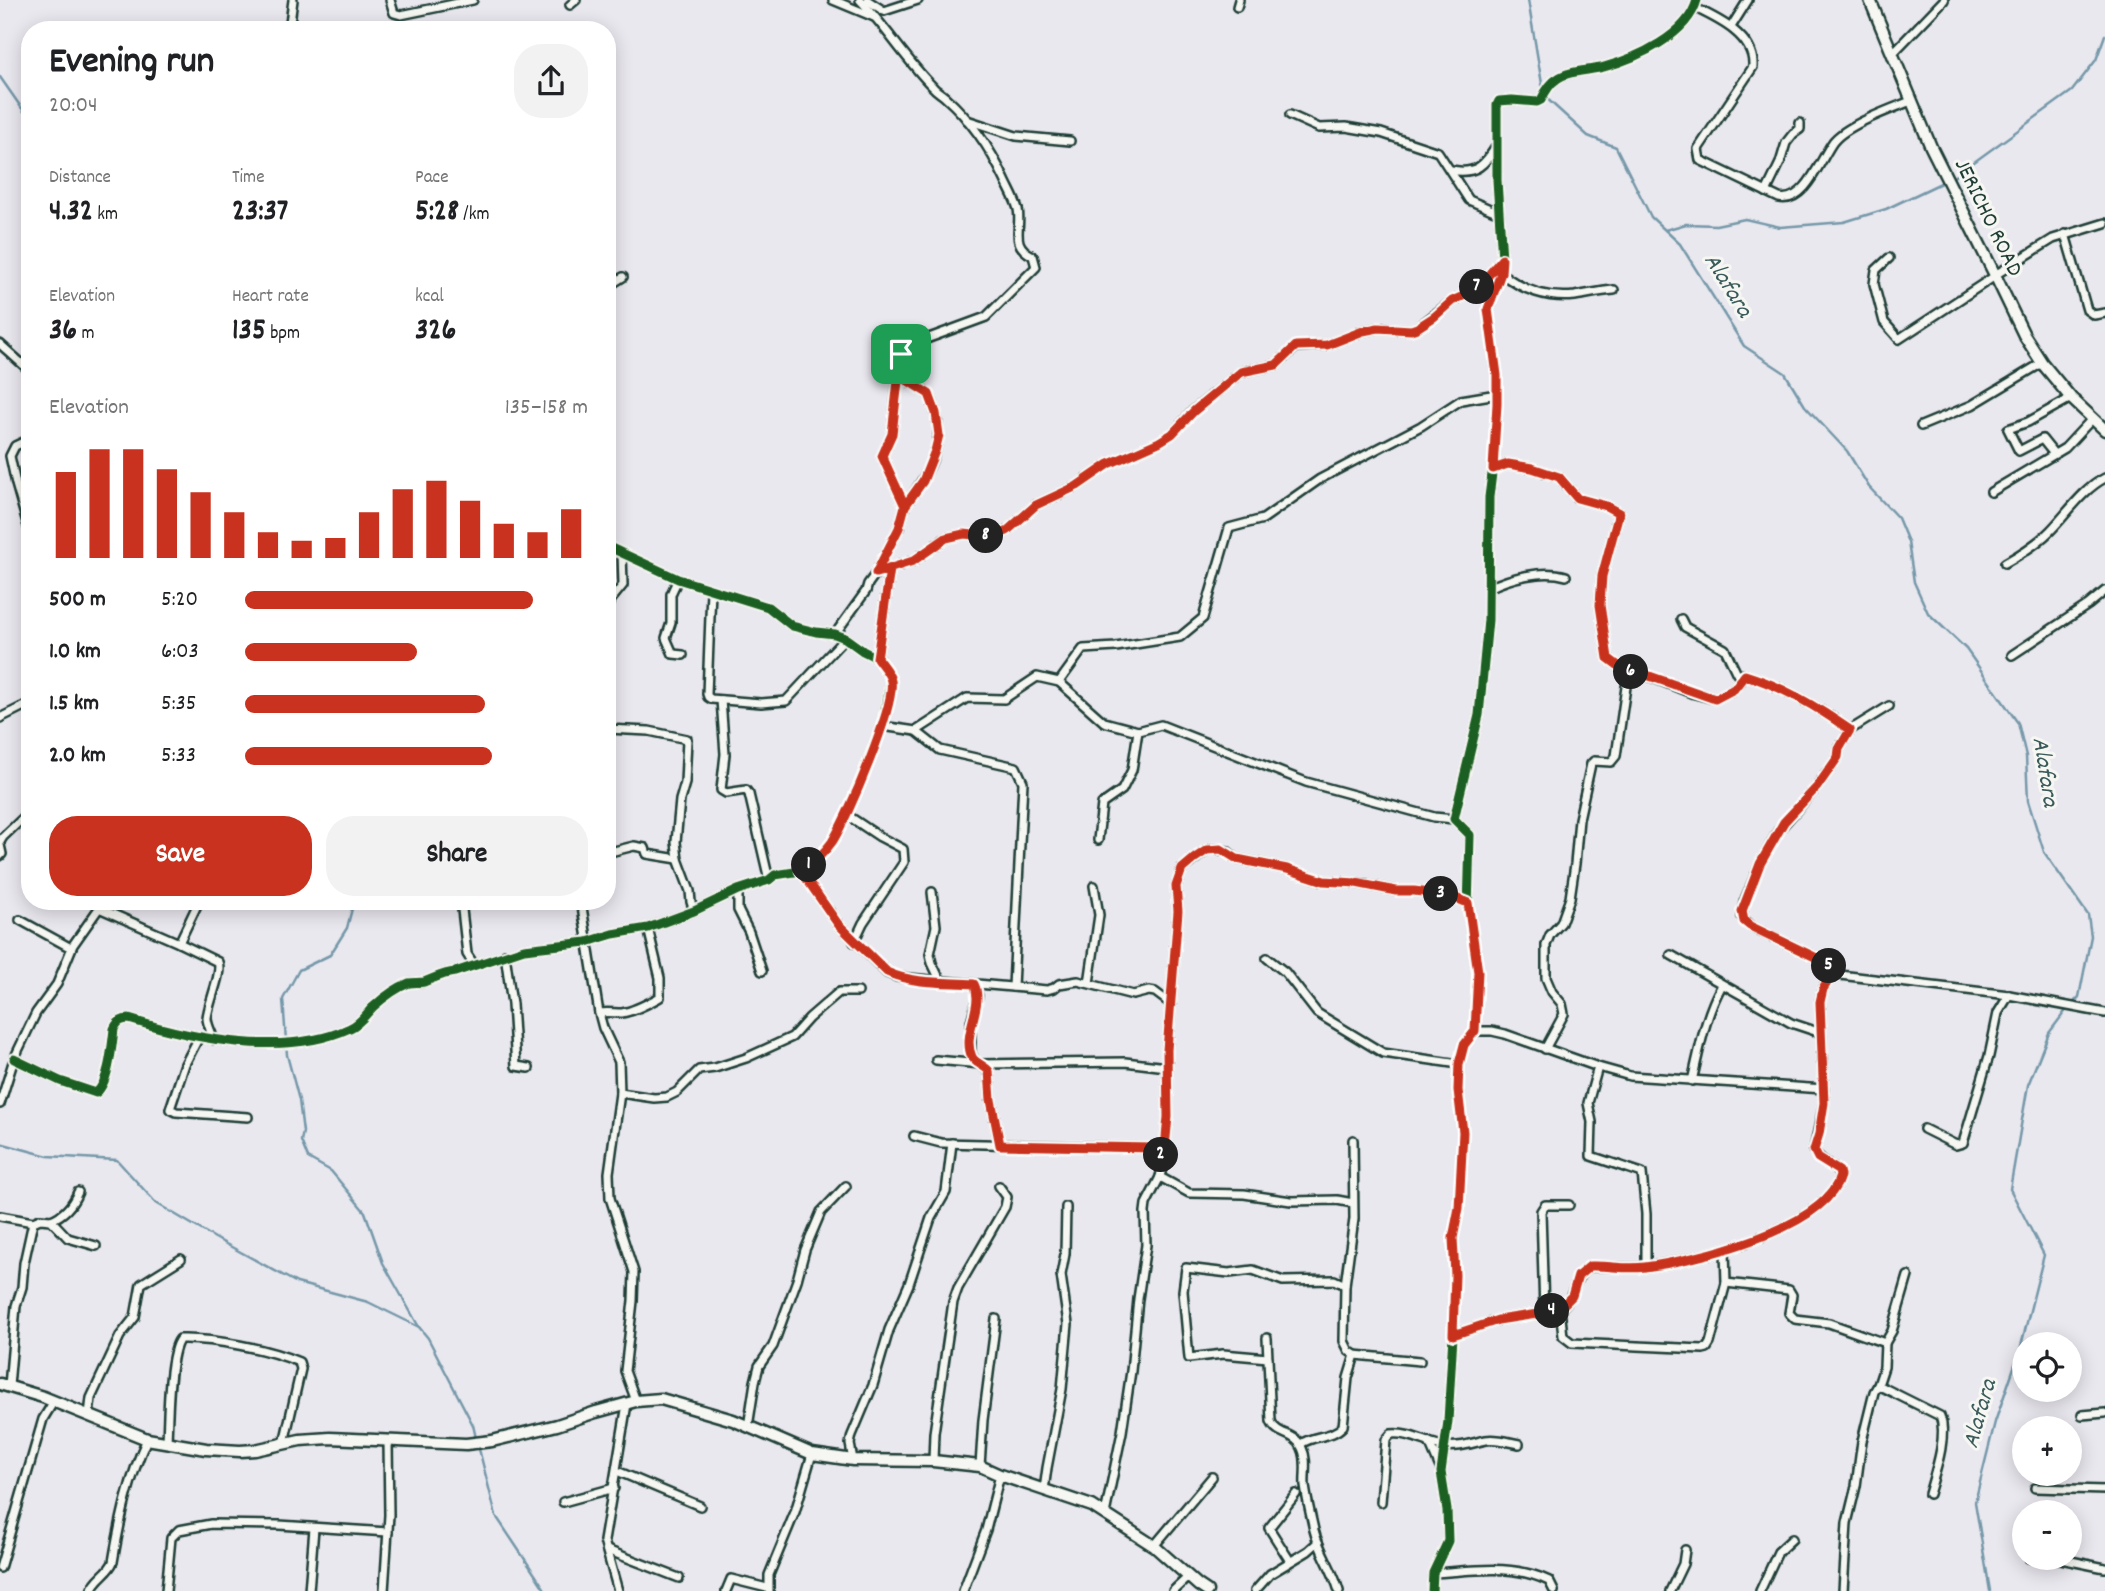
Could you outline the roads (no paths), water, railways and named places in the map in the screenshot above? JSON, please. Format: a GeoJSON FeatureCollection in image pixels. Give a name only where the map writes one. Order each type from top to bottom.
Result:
{"type":"FeatureCollection","features":[{"type":"Feature","properties":{"kind":"street"},"geometry":{"type":"LineString","coordinates":[[290,21],[293,0]]}},
{"type":"Feature","properties":{"kind":"street"},"geometry":{"type":"LineString","coordinates":[[390,0],[394,13],[401,15],[473,0]]}},
{"type":"Feature","properties":{"kind":"street"},"geometry":{"type":"LineString","coordinates":[[833,0],[878,19]]}},
{"type":"Feature","properties":{"kind":"street"},"geometry":{"type":"LineString","coordinates":[[860,0],[985,145],[1005,179],[1018,209],[1018,242],[1028,254],[1034,256],[1036,267],[986,317],[910,345],[901,354],[892,434],[882,456],[905,506]]}},
{"type":"Feature","properties":{"kind":"street"},"geometry":{"type":"LineString","coordinates":[[867,0],[884,11],[918,0]]}},
{"type":"Feature","properties":{"kind":"street"},"geometry":{"type":"LineString","coordinates":[[1731,27],[1748,0]]}},
{"type":"Feature","properties":{"kind":"street","name":"JERICHO ROAD"},"geometry":{"type":"LineString","coordinates":[[1870,0],[1931,147],[2024,335],[2042,363],[2071,398],[2105,430]]}},
{"type":"Feature","properties":{"kind":"street"},"geometry":{"type":"LineString","coordinates":[[1892,54],[1944,0]]}},
{"type":"Feature","properties":{"kind":"street"},"geometry":{"type":"LineString","coordinates":[[1454,819],[1479,715],[1488,620],[1489,497],[1493,469],[1497,375],[1488,309],[1501,273],[1502,259],[1498,102],[1537,102],[1558,78],[1627,59],[1671,36],[1688,22],[1696,4],[1731,27],[1753,57],[1753,67],[1698,149],[1700,160],[1784,200],[1801,192],[1838,137],[1877,114],[1911,101]]}},
{"type":"Feature","properties":{"kind":"street"},"geometry":{"type":"LineString","coordinates":[[1290,115],[1319,128],[1346,127],[1381,133],[1438,152],[1469,200],[1499,213]]}},
{"type":"Feature","properties":{"kind":"street"},"geometry":{"type":"LineString","coordinates":[[966,120],[1016,136],[1070,141]]}},
{"type":"Feature","properties":{"kind":"street"},"geometry":{"type":"LineString","coordinates":[[1766,192],[1786,143],[1800,129],[1800,123]]}},
{"type":"Feature","properties":{"kind":"street"},"geometry":{"type":"LineString","coordinates":[[1451,170],[1466,173],[1477,169],[1489,158],[1497,145]]}},
{"type":"Feature","properties":{"kind":"street"},"geometry":{"type":"LineString","coordinates":[[1889,258],[1876,270],[1874,284],[1884,322],[1899,339],[2036,248],[2065,234],[2105,223]]}},
{"type":"Feature","properties":{"kind":"street"},"geometry":{"type":"LineString","coordinates":[[2065,234],[2087,310],[2096,319],[2105,313]]}},
{"type":"Feature","properties":{"kind":"street"},"geometry":{"type":"LineString","coordinates":[[876,573],[922,556],[946,538],[964,534],[994,537],[1007,531],[1036,505],[1077,486],[1109,464],[1172,434],[1194,411],[1241,372],[1276,365],[1296,346],[1327,345],[1378,328],[1417,328],[1452,301],[1472,292],[1502,259]]}},
{"type":"Feature","properties":{"kind":"street"},"geometry":{"type":"LineString","coordinates":[[1501,273],[1515,284],[1541,295],[1574,296],[1614,290]]}},
{"type":"Feature","properties":{"kind":"street"},"geometry":{"type":"LineString","coordinates":[[616,281],[623,277]]}},
{"type":"Feature","properties":{"kind":"street"},"geometry":{"type":"LineString","coordinates":[[0,344],[21,363]]}},
{"type":"Feature","properties":{"kind":"street"},"geometry":{"type":"LineString","coordinates":[[835,634],[876,573],[899,528],[905,506],[923,481],[939,435],[936,413],[929,394],[908,381],[901,354]]}},
{"type":"Feature","properties":{"kind":"street"},"geometry":{"type":"LineString","coordinates":[[1921,425],[1972,405],[2042,363]]}},
{"type":"Feature","properties":{"kind":"street"},"geometry":{"type":"LineString","coordinates":[[1059,682],[1083,649],[1180,637],[1203,618],[1229,528],[1263,519],[1320,479],[1421,426],[1461,400],[1497,394]]}},
{"type":"Feature","properties":{"kind":"street"},"geometry":{"type":"LineString","coordinates":[[2054,454],[2042,439],[2019,451],[2008,429],[2028,422],[2071,398]]}},
{"type":"Feature","properties":{"kind":"street"},"geometry":{"type":"LineString","coordinates":[[1991,492],[2065,448],[2092,419]]}},
{"type":"Feature","properties":{"kind":"street"},"geometry":{"type":"LineString","coordinates":[[21,443],[15,446],[10,456],[21,502]]}},
{"type":"Feature","properties":{"kind":"street"},"geometry":{"type":"LineString","coordinates":[[1493,469],[1508,464],[1559,477],[1577,498],[1606,506],[1619,513],[1602,576],[1600,605],[1608,658],[1628,673],[1638,672],[1715,699],[1734,689],[1745,675]]}},
{"type":"Feature","properties":{"kind":"street"},"geometry":{"type":"LineString","coordinates":[[2006,563],[2047,535],[2094,485],[2105,478]]}},
{"type":"Feature","properties":{"kind":"street"},"geometry":{"type":"LineString","coordinates":[[14,1059],[60,1081],[96,1093],[100,1090],[109,1064],[114,1029],[119,1021],[129,1019],[214,1040],[249,1043],[299,1042],[350,1028],[383,1000],[410,983],[423,982],[443,973],[455,972],[524,949],[587,942],[648,928],[694,911],[738,890],[769,880],[775,875],[801,871],[817,860],[847,815],[883,726],[891,680],[877,658],[845,638],[792,626],[768,607],[678,579],[616,551]]}},
{"type":"Feature","properties":{"kind":"street"},"geometry":{"type":"LineString","coordinates":[[616,594],[623,585],[622,554]]}},
{"type":"Feature","properties":{"kind":"street"},"geometry":{"type":"LineString","coordinates":[[877,658],[890,569]]}},
{"type":"Feature","properties":{"kind":"street"},"geometry":{"type":"LineString","coordinates":[[1489,588],[1514,577],[1559,574],[1566,576]]}},
{"type":"Feature","properties":{"kind":"street"},"geometry":{"type":"LineString","coordinates":[[678,579],[671,594],[671,623],[666,638],[673,654],[683,655]]}},
{"type":"Feature","properties":{"kind":"street"},"geometry":{"type":"LineString","coordinates":[[710,590],[708,697],[761,703],[789,700],[845,638]]}},
{"type":"Feature","properties":{"kind":"street"},"geometry":{"type":"LineString","coordinates":[[2012,655],[2105,591]]}},
{"type":"Feature","properties":{"kind":"street"},"geometry":{"type":"LineString","coordinates":[[1681,619],[1685,628],[1725,649],[1738,674],[1773,684],[1806,701],[1850,730]]}},
{"type":"Feature","properties":{"kind":"street"},"geometry":{"type":"LineString","coordinates":[[1545,1049],[1563,1014],[1562,1004],[1552,992],[1546,978],[1546,945],[1550,935],[1561,923],[1570,898],[1576,864],[1579,819],[1591,764],[1594,761],[1611,762],[1616,756],[1628,673]]}},
{"type":"Feature","properties":{"kind":"street"},"geometry":{"type":"LineString","coordinates":[[916,731],[967,698],[1004,699],[1037,677],[1059,682],[1104,722],[1138,731],[1161,725],[1306,782],[1434,817],[1454,819],[1470,835],[1468,903],[1478,972],[1475,1031],[1464,1045],[1459,1064],[1458,1090],[1463,1132],[1459,1208],[1453,1238],[1455,1275],[1448,1421],[1441,1472]]}},
{"type":"Feature","properties":{"kind":"street"},"geometry":{"type":"LineString","coordinates":[[721,700],[725,754],[722,790],[726,793],[746,790],[769,880]]}},
{"type":"Feature","properties":{"kind":"street"},"geometry":{"type":"LineString","coordinates":[[1889,706],[1850,730],[1839,749],[1838,757],[1817,787],[1778,831],[1760,864],[1742,911],[1744,921],[1821,960],[1840,975],[2009,995],[2105,1013]]}},
{"type":"Feature","properties":{"kind":"street"},"geometry":{"type":"LineString","coordinates":[[0,718],[21,708]]}},
{"type":"Feature","properties":{"kind":"street"},"geometry":{"type":"LineString","coordinates":[[883,726],[916,731],[940,750],[1016,767],[1023,782],[1013,987]]}},
{"type":"Feature","properties":{"kind":"street"},"geometry":{"type":"LineString","coordinates":[[616,729],[649,731],[687,739],[685,783],[680,800],[676,842],[678,859],[694,911]]}},
{"type":"Feature","properties":{"kind":"street"},"geometry":{"type":"LineString","coordinates":[[1098,840],[1102,804],[1122,790],[1132,770],[1138,731]]}},
{"type":"Feature","properties":{"kind":"street"},"geometry":{"type":"LineString","coordinates":[[847,815],[903,849],[904,862],[863,923],[854,942]]}},
{"type":"Feature","properties":{"kind":"street"},"geometry":{"type":"LineString","coordinates":[[0,856],[3,837],[21,820]]}},
{"type":"Feature","properties":{"kind":"street"},"geometry":{"type":"LineString","coordinates":[[616,850],[634,846],[645,848],[647,854],[678,859]]}},
{"type":"Feature","properties":{"kind":"street"},"geometry":{"type":"LineString","coordinates":[[1105,1514],[1129,1383],[1146,1245],[1146,1205],[1160,1177],[1164,1158],[1168,1117],[1167,1067],[1178,911],[1176,886],[1182,869],[1207,850],[1221,849],[1237,859],[1287,869],[1324,881],[1448,895],[1468,903]]}},
{"type":"Feature","properties":{"kind":"street"},"geometry":{"type":"LineString","coordinates":[[801,871],[854,942],[887,972],[897,977],[1047,990],[1059,984],[1078,981],[1133,995],[1154,992],[1171,1004]]}},
{"type":"Feature","properties":{"kind":"street"},"geometry":{"type":"LineString","coordinates":[[1089,983],[1099,915],[1094,886]]}},
{"type":"Feature","properties":{"kind":"street"},"geometry":{"type":"LineString","coordinates":[[738,890],[738,910],[749,932],[762,971]]}},
{"type":"Feature","properties":{"kind":"street"},"geometry":{"type":"LineString","coordinates":[[932,892],[936,926],[930,954],[941,982]]}},
{"type":"Feature","properties":{"kind":"street"},"geometry":{"type":"LineString","coordinates":[[0,1104],[14,1059],[36,1013],[57,984],[71,948],[98,910]]}},
{"type":"Feature","properties":{"kind":"street"},"geometry":{"type":"LineString","coordinates":[[111,910],[207,956],[220,966],[207,1020],[214,1040]]}},
{"type":"Feature","properties":{"kind":"street"},"geometry":{"type":"LineString","coordinates":[[179,943],[195,910]]}},
{"type":"Feature","properties":{"kind":"street"},"geometry":{"type":"LineString","coordinates":[[462,910],[467,954],[474,965]]}},
{"type":"Feature","properties":{"kind":"street"},"geometry":{"type":"LineString","coordinates":[[582,910],[599,1013],[619,1062],[620,1093],[609,1174],[610,1198],[634,1272],[625,1371],[632,1403],[604,1541],[618,1591]]}},
{"type":"Feature","properties":{"kind":"street"},"geometry":{"type":"LineString","coordinates":[[20,919],[71,948]]}},
{"type":"Feature","properties":{"kind":"street"},"geometry":{"type":"LineString","coordinates":[[599,1013],[623,1013],[660,997],[660,978],[648,928]]}},
{"type":"Feature","properties":{"kind":"street"},"geometry":{"type":"LineString","coordinates":[[505,954],[516,1066],[529,1068]]}},
{"type":"Feature","properties":{"kind":"street"},"geometry":{"type":"LineString","coordinates":[[1671,955],[1791,1023],[1821,1034]]}},
{"type":"Feature","properties":{"kind":"street"},"geometry":{"type":"LineString","coordinates":[[1267,958],[1285,972],[1317,1013],[1383,1053],[1459,1064]]}},
{"type":"Feature","properties":{"kind":"street"},"geometry":{"type":"LineString","coordinates":[[1453,1335],[1498,1320],[1560,1308],[1572,1296],[1578,1276],[1590,1266],[1630,1269],[1706,1256],[1769,1233],[1817,1206],[1839,1180],[1839,1171],[1818,1158],[1814,1150],[1819,1134],[1824,1089],[1820,1002],[1823,989],[1834,972]]}},
{"type":"Feature","properties":{"kind":"street"},"geometry":{"type":"LineString","coordinates":[[974,984],[978,996],[971,1022],[971,1053],[974,1060],[989,1071],[991,1100],[1000,1145]]}},
{"type":"Feature","properties":{"kind":"street"},"geometry":{"type":"LineString","coordinates":[[1692,1081],[1701,1039],[1713,1001],[1722,985]]}},
{"type":"Feature","properties":{"kind":"street"},"geometry":{"type":"LineString","coordinates":[[620,1093],[667,1097],[699,1070],[746,1058],[792,1037],[838,992],[858,992]]}},
{"type":"Feature","properties":{"kind":"street"},"geometry":{"type":"LineString","coordinates":[[1924,1129],[1956,1145],[1963,1143],[1989,1056],[1998,1013],[2009,995]]}},
{"type":"Feature","properties":{"kind":"street"},"geometry":{"type":"LineString","coordinates":[[1475,1031],[1492,1031],[1630,1076],[1824,1089]]}},
{"type":"Feature","properties":{"kind":"street"},"geometry":{"type":"LineString","coordinates":[[199,1037],[185,1065],[170,1109],[176,1112],[248,1117]]}},
{"type":"Feature","properties":{"kind":"street"},"geometry":{"type":"LineString","coordinates":[[936,1060],[981,1064],[1125,1062],[1167,1067]]}},
{"type":"Feature","properties":{"kind":"street"},"geometry":{"type":"LineString","coordinates":[[1598,1067],[1588,1103],[1592,1122],[1591,1156],[1642,1173],[1646,1214],[1646,1267]]}},
{"type":"Feature","properties":{"kind":"street"},"geometry":{"type":"LineString","coordinates":[[914,1136],[951,1143],[1152,1148],[1158,1150],[1164,1158]]}},
{"type":"Feature","properties":{"kind":"street"},"geometry":{"type":"LineString","coordinates":[[1353,1140],[1354,1219],[1345,1285],[1344,1341],[1349,1351],[1355,1355],[1420,1361]]}},
{"type":"Feature","properties":{"kind":"street"},"geometry":{"type":"LineString","coordinates":[[853,1461],[850,1444],[852,1435],[873,1385],[888,1330],[909,1284],[931,1218],[946,1192],[951,1143]]}},
{"type":"Feature","properties":{"kind":"street"},"geometry":{"type":"LineString","coordinates":[[1160,1177],[1189,1192],[1244,1194],[1291,1201],[1337,1200],[1353,1203]]}},
{"type":"Feature","properties":{"kind":"street"},"geometry":{"type":"LineString","coordinates":[[748,1427],[760,1366],[773,1346],[805,1250],[821,1212],[846,1186]]}},
{"type":"Feature","properties":{"kind":"street"},"geometry":{"type":"LineString","coordinates":[[933,1461],[934,1433],[953,1302],[958,1288],[1004,1208],[1007,1196],[999,1186]]}},
{"type":"Feature","properties":{"kind":"street"},"geometry":{"type":"LineString","coordinates":[[0,1216],[33,1222],[56,1218],[73,1204],[78,1192]]}},
{"type":"Feature","properties":{"kind":"street"},"geometry":{"type":"LineString","coordinates":[[1544,1312],[1541,1211],[1545,1205],[1569,1205]]}},
{"type":"Feature","properties":{"kind":"street"},"geometry":{"type":"LineString","coordinates":[[1044,1490],[1062,1389],[1068,1324],[1061,1275],[1065,1254],[1066,1207]]}},
{"type":"Feature","properties":{"kind":"street"},"geometry":{"type":"LineString","coordinates":[[49,1219],[52,1211]]}},
{"type":"Feature","properties":{"kind":"street"},"geometry":{"type":"LineString","coordinates":[[49,1219],[69,1238],[96,1246]]}},
{"type":"Feature","properties":{"kind":"street"},"geometry":{"type":"LineString","coordinates":[[33,1222],[22,1287],[16,1306],[5,1385],[54,1401],[147,1439],[206,1449],[240,1451],[330,1438],[466,1444],[492,1441],[596,1412],[660,1399],[733,1420],[812,1454],[853,1461],[933,1461],[980,1466],[1083,1503],[1105,1514],[1153,1546],[1208,1591]]}},
{"type":"Feature","properties":{"kind":"street"},"geometry":{"type":"LineString","coordinates":[[1560,1308],[1563,1336],[1572,1343],[1707,1348],[1726,1283],[1725,1250]]}},
{"type":"Feature","properties":{"kind":"street"},"geometry":{"type":"LineString","coordinates":[[89,1415],[91,1398],[120,1336],[135,1317],[141,1284],[181,1259]]}},
{"type":"Feature","properties":{"kind":"street"},"geometry":{"type":"LineString","coordinates":[[1268,1358],[1223,1354],[1189,1358],[1183,1292],[1186,1268],[1220,1272],[1253,1270],[1283,1281],[1334,1280],[1345,1285]]}},
{"type":"Feature","properties":{"kind":"street"},"geometry":{"type":"LineString","coordinates":[[1843,1591],[1847,1523],[1856,1486],[1862,1441],[1874,1392],[1884,1367],[1885,1343],[1892,1331],[1908,1276]]}},
{"type":"Feature","properties":{"kind":"street"},"geometry":{"type":"LineString","coordinates":[[1726,1283],[1789,1290],[1789,1312],[1796,1319],[1829,1323],[1885,1343]]}},
{"type":"Feature","properties":{"kind":"street"},"geometry":{"type":"LineString","coordinates":[[980,1466],[984,1408],[996,1319]]}},
{"type":"Feature","properties":{"kind":"street"},"geometry":{"type":"LineString","coordinates":[[1266,1338],[1271,1421],[1273,1427],[1301,1444],[1305,1455],[1306,1486],[1318,1542],[1335,1574],[1339,1591]]}},
{"type":"Feature","properties":{"kind":"street"},"geometry":{"type":"LineString","coordinates":[[167,1443],[173,1359],[176,1342],[180,1339],[239,1346],[299,1362],[301,1369],[284,1443]]}},
{"type":"Feature","properties":{"kind":"street"},"geometry":{"type":"LineString","coordinates":[[1301,1444],[1314,1437],[1332,1435],[1343,1426],[1355,1355]]}},
{"type":"Feature","properties":{"kind":"street"},"geometry":{"type":"LineString","coordinates":[[1878,1385],[1923,1406],[1942,1420],[1939,1456],[1929,1494]]}},
{"type":"Feature","properties":{"kind":"street"},"geometry":{"type":"LineString","coordinates":[[0,1569],[43,1419],[54,1401]]}},
{"type":"Feature","properties":{"kind":"street"},"geometry":{"type":"LineString","coordinates":[[2082,1415],[2105,1413]]}},
{"type":"Feature","properties":{"kind":"street"},"geometry":{"type":"LineString","coordinates":[[1381,1502],[1388,1435],[1400,1433],[1444,1446],[1465,1446],[1494,1439],[1519,1444]]}},
{"type":"Feature","properties":{"kind":"street"},"geometry":{"type":"LineString","coordinates":[[91,1591],[97,1578],[110,1569],[113,1562],[121,1514],[136,1461],[147,1439]]}},
{"type":"Feature","properties":{"kind":"street"},"geometry":{"type":"LineString","coordinates":[[384,1591],[388,1532],[388,1442]]}},
{"type":"Feature","properties":{"kind":"street"},"geometry":{"type":"LineString","coordinates":[[1429,1442],[1441,1472],[1447,1510],[1448,1541],[1433,1573],[1432,1591]]}},
{"type":"Feature","properties":{"kind":"street"},"geometry":{"type":"LineString","coordinates":[[726,1591],[731,1579],[768,1589],[769,1575],[795,1513],[812,1454]]}},
{"type":"Feature","properties":{"kind":"street"},"geometry":{"type":"LineString","coordinates":[[617,1471],[700,1506]]}},
{"type":"Feature","properties":{"kind":"street"},"geometry":{"type":"LineString","coordinates":[[963,1591],[986,1530],[1000,1475]]}},
{"type":"Feature","properties":{"kind":"street"},"geometry":{"type":"LineString","coordinates":[[1153,1546],[1212,1477]]}},
{"type":"Feature","properties":{"kind":"street"},"geometry":{"type":"LineString","coordinates":[[563,1502],[614,1488]]}},
{"type":"Feature","properties":{"kind":"street"},"geometry":{"type":"LineString","coordinates":[[2035,1488],[2105,1490]]}},
{"type":"Feature","properties":{"kind":"street"},"geometry":{"type":"LineString","coordinates":[[1290,1561],[1269,1528],[1296,1494]]}},
{"type":"Feature","properties":{"kind":"street"},"geometry":{"type":"LineString","coordinates":[[166,1591],[171,1538],[179,1530],[211,1524],[388,1532]]}},
{"type":"Feature","properties":{"kind":"street"},"geometry":{"type":"LineString","coordinates":[[309,1591],[314,1528]]}},
{"type":"Feature","properties":{"kind":"street"},"geometry":{"type":"LineString","coordinates":[[1760,1591],[1778,1552],[1792,1539]]}},
{"type":"Feature","properties":{"kind":"street"},"geometry":{"type":"LineString","coordinates":[[1255,1591],[1270,1574],[1318,1542]]}},
{"type":"Feature","properties":{"kind":"street"},"geometry":{"type":"LineString","coordinates":[[607,1550],[679,1578]]}},
{"type":"Feature","properties":{"kind":"street"},"geometry":{"type":"LineString","coordinates":[[1670,1591],[1683,1564],[1685,1550]]}},
{"type":"Feature","properties":{"kind":"street"},"geometry":{"type":"LineString","coordinates":[[2082,1563],[2105,1567]]}},
{"type":"Feature","properties":{"kind":"street"},"geometry":{"type":"LineString","coordinates":[[1433,1573],[1516,1570],[1549,1581],[1554,1591]]}},
{"type":"Feature","properties":{"kind":"street"},"geometry":{"type":"LineString","coordinates":[[1173,1591],[1188,1577]]}},
{"type":"Feature","properties":{"kind":"waterway","name":"Alafara"},"geometry":{"type":"LineString","coordinates":[[1528,0],[1543,90]]}},
{"type":"Feature","properties":{"kind":"waterway"},"geometry":{"type":"LineString","coordinates":[[1952,178],[2072,91],[2096,60],[2105,35]]}},
{"type":"Feature","properties":{"kind":"waterway"},"geometry":{"type":"LineString","coordinates":[[0,77],[21,107]]}},
{"type":"Feature","properties":{"kind":"waterway","name":"Alafara"},"geometry":{"type":"LineString","coordinates":[[1544,96],[1588,136],[1616,147],[1651,217],[1680,244],[1744,346],[1785,373],[1805,406],[1847,451],[1869,487],[1898,518],[1908,542],[1914,582],[1928,613],[1966,649],[2018,723],[2026,756],[2028,801],[2044,852],[2088,915],[2091,936],[2079,997],[2072,1004]]}},
{"type":"Feature","properties":{"kind":"waterway"},"geometry":{"type":"LineString","coordinates":[[1665,230],[1686,224],[1716,225],[1745,219],[1780,227],[1844,222],[1886,209],[1943,182]]}},
{"type":"Feature","properties":{"kind":"waterway"},"geometry":{"type":"LineString","coordinates":[[352,910],[347,928],[330,955],[299,970],[283,999],[287,1055],[299,1100],[303,1132],[301,1141],[308,1158],[331,1171],[365,1212],[383,1263],[419,1327]]}},
{"type":"Feature","properties":{"kind":"waterway","name":"Alafara"},"geometry":{"type":"LineString","coordinates":[[1990,1591],[1975,1502],[1995,1422],[2020,1350],[2044,1255],[2010,1189],[2028,1085],[2049,1033],[2067,1009]]}},
{"type":"Feature","properties":{"kind":"waterway"},"geometry":{"type":"LineString","coordinates":[[0,1143],[48,1156],[117,1160],[156,1203],[215,1238],[297,1283],[368,1302],[419,1327],[428,1338],[473,1425],[476,1438]]}},
{"type":"Feature","properties":{"kind":"waterway"},"geometry":{"type":"LineString","coordinates":[[478,1445],[496,1516],[546,1591]]}}]}
